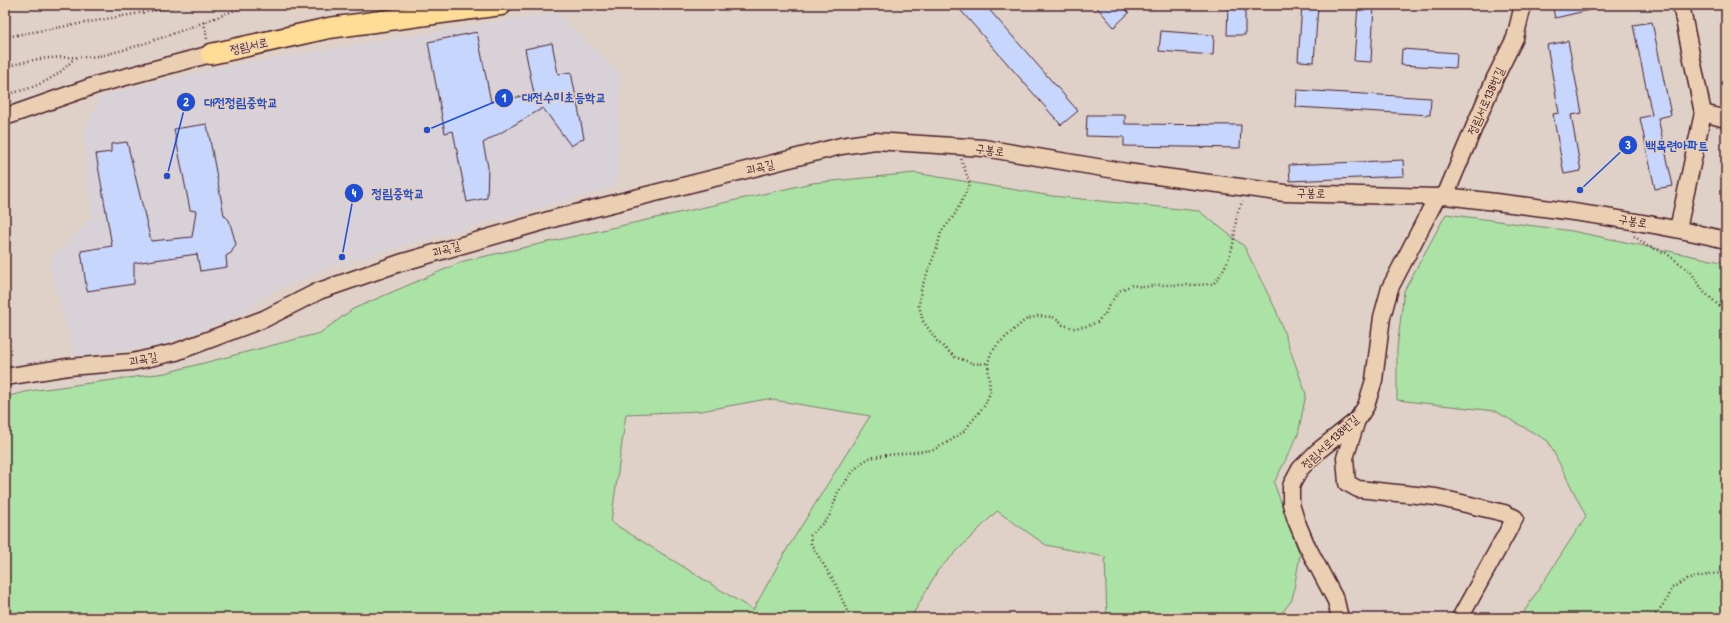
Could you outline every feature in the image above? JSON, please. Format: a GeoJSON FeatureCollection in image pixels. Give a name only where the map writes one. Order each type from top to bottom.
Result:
{"type":"FeatureCollection","features":[{"type":"Feature","properties":{"kind":"main road","name":"정림서로"},"geometry":{"type":"LineString","coordinates":[[209,49],[329,28],[501,5]]}},
{"type":"Feature","properties":{"kind":"street","name":"정림서로138번길"},"geometry":{"type":"LineString","coordinates":[[1340,618],[1336,601],[1306,544],[1296,520],[1291,504],[1291,486],[1300,469],[1318,451],[1357,420],[1366,406],[1374,380],[1382,317],[1390,288],[1441,197],[1494,78],[1515,38],[1523,5]]}},
{"type":"Feature","properties":{"kind":"street"},"geometry":{"type":"LineString","coordinates":[[1678,229],[1703,113],[1681,5]]}},
{"type":"Feature","properties":{"kind":"street","name":"정림서로"},"geometry":{"type":"LineString","coordinates":[[5,118],[99,84],[209,49]]}},
{"type":"Feature","properties":{"kind":"street"},"geometry":{"type":"LineString","coordinates":[[1703,113],[1726,119]]}},
{"type":"Feature","properties":{"kind":"street","name":"괴곡길"},"geometry":{"type":"LineString","coordinates":[[5,377],[68,367],[132,362],[176,352],[264,319],[319,291],[457,245],[564,216],[841,146],[875,141],[896,142]]}},
{"type":"Feature","properties":{"kind":"street","name":"구봉로"},"geometry":{"type":"LineString","coordinates":[[896,142],[984,148],[1127,172],[1285,193],[1441,197],[1582,212],[1678,229],[1726,240]]}},
{"type":"Feature","properties":{"kind":"street"},"geometry":{"type":"LineString","coordinates":[[1357,420],[1345,458],[1348,483],[1358,488],[1436,497],[1504,513],[1515,518],[1460,618]]}},
{"type":"Feature","properties":{"kind":"path"},"geometry":{"type":"LineString","coordinates":[[5,37],[185,5]]}},
{"type":"Feature","properties":{"kind":"path"},"geometry":{"type":"LineString","coordinates":[[5,68],[38,60],[107,55],[249,5]]}},
{"type":"Feature","properties":{"kind":"path"},"geometry":{"type":"LineString","coordinates":[[204,22],[209,49]]}},
{"type":"Feature","properties":{"kind":"path"},"geometry":{"type":"LineString","coordinates":[[5,94],[32,87],[49,80],[60,73],[74,57]]}},
{"type":"Feature","properties":{"kind":"path"},"geometry":{"type":"LineString","coordinates":[[956,146],[970,184],[954,216],[941,232],[937,248],[921,289],[919,306],[923,321],[937,341],[955,356],[975,364],[988,363]]}},
{"type":"Feature","properties":{"kind":"path"},"geometry":{"type":"LineString","coordinates":[[850,618],[836,585],[811,544],[810,536],[829,517],[838,492],[863,462],[869,458],[879,456],[933,450],[950,441],[964,430],[985,405],[990,392],[988,363],[991,354],[998,344],[1025,320],[1038,316],[1053,317],[1059,320],[1063,325],[1074,328],[1088,326],[1097,322],[1105,314],[1109,305],[1119,291],[1132,285],[1143,287],[1159,285],[1192,286],[1213,284],[1221,275],[1232,250],[1235,220],[1239,208],[1244,200],[1258,189]]}},
{"type":"Feature","properties":{"kind":"path"},"geometry":{"type":"LineString","coordinates":[[1630,233],[1647,246],[1666,253],[1691,272],[1704,292],[1726,312]]}},
{"type":"Feature","properties":{"kind":"path"},"geometry":{"type":"LineString","coordinates":[[1653,618],[1668,598],[1672,588],[1686,580],[1710,574],[1726,573]]}},
{"type":"Feature","properties":{"kind":"path"},"geometry":{"type":"LineString","coordinates":[[5,605],[21,618]]}},
{"type":"Feature","properties":{"kind":"shaded area"},"geometry":{"type":"Polygon","coordinates":[[[556,12],[621,75],[617,186],[337,265],[272,291],[241,315],[157,347],[75,356],[49,262],[92,217],[84,135],[100,96],[221,67],[556,12]]]}},
{"type":"Feature","properties":{"kind":"green space"},"geometry":{"type":"Polygon","coordinates":[[[915,173],[1052,196],[1199,211],[1244,246],[1276,310],[1306,394],[1298,435],[1274,483],[1300,555],[1292,600],[1278,618],[1107,618],[1105,557],[1046,545],[997,511],[938,570],[913,614],[916,618],[5,618],[5,397],[30,391],[165,373],[320,333],[353,309],[464,261],[812,183],[915,173]],[[767,399],[701,411],[626,414],[611,522],[753,610],[787,549],[870,416],[767,399]]]}},
{"type":"Feature","properties":{"kind":"green space"},"geometry":{"type":"Polygon","coordinates":[[[1446,214],[1572,231],[1726,263],[1726,618],[1520,618],[1586,516],[1548,441],[1495,411],[1397,400],[1397,349],[1404,291],[1446,214]]]}},
{"type":"Feature","properties":{"kind":"building"},"geometry":{"type":"Polygon","coordinates":[[[956,5],[985,5],[1078,111],[1061,125],[956,5]]]}},
{"type":"Feature","properties":{"kind":"building"},"geometry":{"type":"Polygon","coordinates":[[[1095,5],[1122,5],[1129,13],[1114,27],[1095,5]]]}},
{"type":"Feature","properties":{"kind":"building"},"geometry":{"type":"Polygon","coordinates":[[[1228,5],[1245,5],[1245,35],[1227,35],[1228,5]]]}},
{"type":"Feature","properties":{"kind":"building"},"geometry":{"type":"Polygon","coordinates":[[[1302,5],[1318,5],[1314,62],[1298,61],[1302,5]]]}},
{"type":"Feature","properties":{"kind":"building"},"geometry":{"type":"Polygon","coordinates":[[[1358,5],[1374,5],[1371,62],[1354,61],[1358,5]]]}},
{"type":"Feature","properties":{"kind":"building"},"geometry":{"type":"Polygon","coordinates":[[[1552,5],[1594,5],[1594,9],[1555,18],[1552,5]]]}},
{"type":"Feature","properties":{"kind":"building"},"geometry":{"type":"Polygon","coordinates":[[[1652,22],[1671,115],[1658,118],[1673,186],[1655,189],[1640,118],[1652,115],[1633,25],[1652,22]]]}},
{"type":"Feature","properties":{"kind":"building"},"geometry":{"type":"Polygon","coordinates":[[[1161,31],[1214,35],[1213,55],[1159,51],[1161,31]]]}},
{"type":"Feature","properties":{"kind":"building"},"geometry":{"type":"Polygon","coordinates":[[[477,32],[491,102],[534,94],[525,49],[552,43],[558,74],[571,72],[584,138],[571,146],[543,108],[483,143],[488,167],[487,198],[467,202],[453,131],[445,133],[428,42],[477,32]]]}},
{"type":"Feature","properties":{"kind":"building"},"geometry":{"type":"Polygon","coordinates":[[[1568,41],[1582,113],[1571,115],[1581,171],[1564,174],[1553,114],[1559,113],[1547,45],[1568,41]]]}},
{"type":"Feature","properties":{"kind":"building"},"geometry":{"type":"Polygon","coordinates":[[[1402,49],[1457,53],[1456,68],[1401,65],[1402,49]]]}},
{"type":"Feature","properties":{"kind":"building"},"geometry":{"type":"Polygon","coordinates":[[[1297,90],[1431,98],[1430,115],[1296,107],[1297,90]]]}},
{"type":"Feature","properties":{"kind":"building"},"geometry":{"type":"Polygon","coordinates":[[[1087,115],[1125,115],[1125,124],[1241,125],[1240,148],[1124,146],[1124,137],[1086,136],[1087,115]]]}},
{"type":"Feature","properties":{"kind":"building"},"geometry":{"type":"Polygon","coordinates":[[[207,124],[224,215],[229,220],[236,244],[231,253],[226,256],[227,267],[200,271],[197,254],[134,263],[134,284],[87,291],[81,251],[112,246],[96,154],[111,152],[111,144],[127,142],[151,241],[192,237],[196,211],[190,210],[174,129],[207,124]]]}},
{"type":"Feature","properties":{"kind":"building"},"geometry":{"type":"Polygon","coordinates":[[[1403,160],[1404,176],[1290,181],[1289,165],[1403,160]]]}},
{"type":"Feature","properties":{"kind":"place","name":"대전수미초등학교"},"geometry":{"type":"Point","coordinates":[427,130]}},
{"type":"Feature","properties":{"kind":"place","name":"대전정림중학교"},"geometry":{"type":"Point","coordinates":[167,176]}},
{"type":"Feature","properties":{"kind":"place","name":"백목련아파트"},"geometry":{"type":"Point","coordinates":[1580,190]}},
{"type":"Feature","properties":{"kind":"place","name":"정림중학교"},"geometry":{"type":"Point","coordinates":[342,257]}}]}
